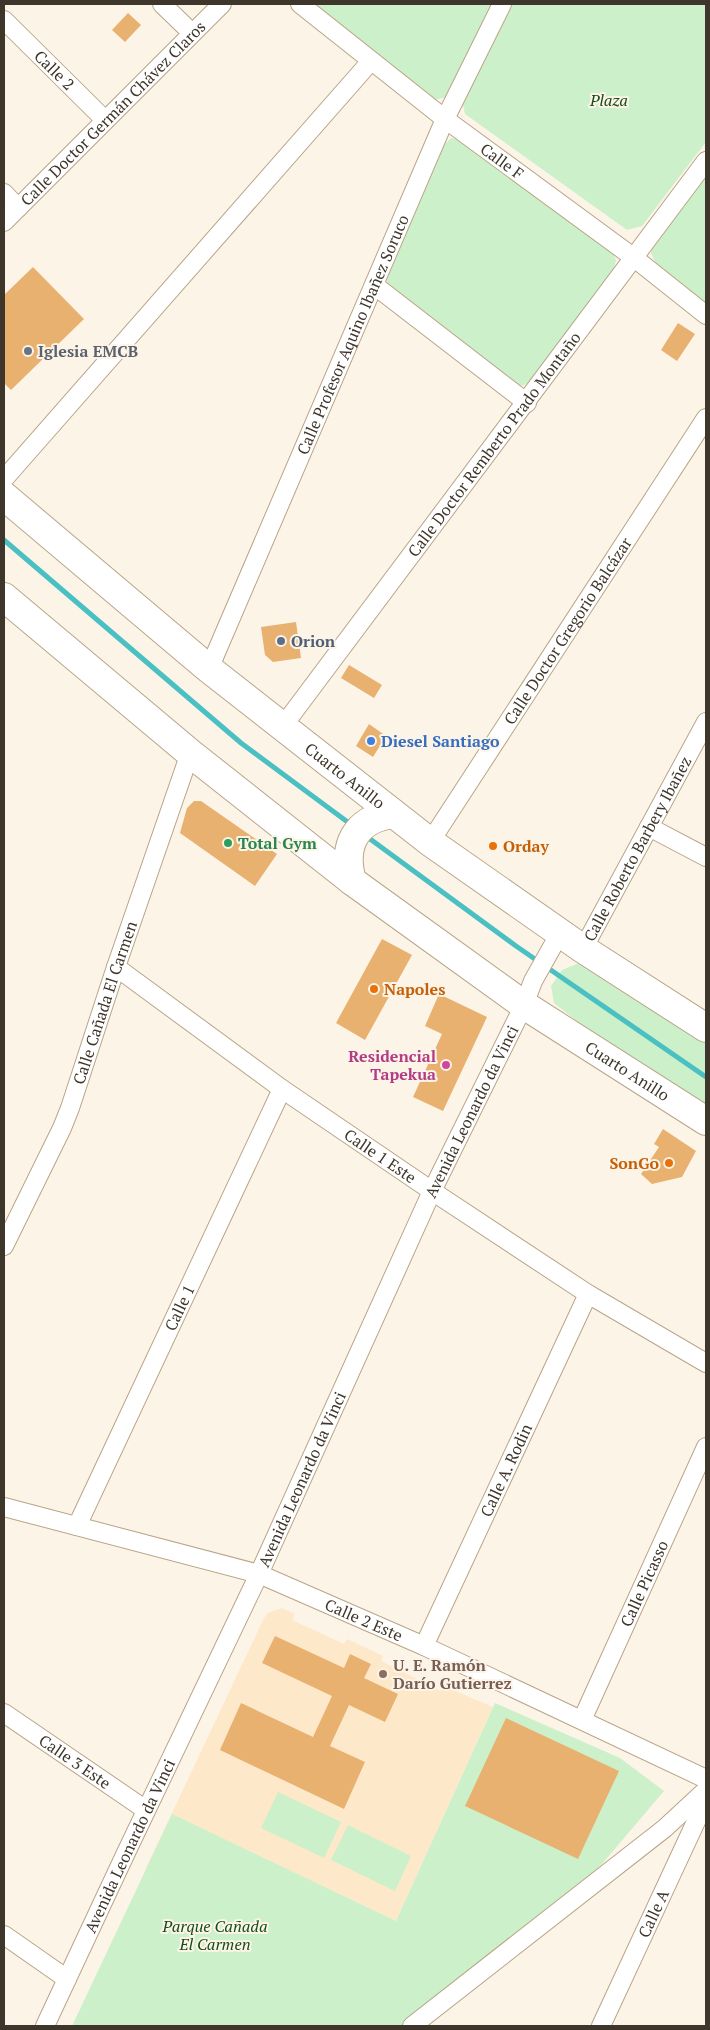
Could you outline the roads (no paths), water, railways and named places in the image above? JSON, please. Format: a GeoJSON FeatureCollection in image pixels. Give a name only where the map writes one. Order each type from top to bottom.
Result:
{"type":"FeatureCollection","features":[{"type":"Feature","properties":{"kind":"highway","name":"Cuarto Anillo"},"geometry":{"type":"LineString","coordinates":[[4,496],[209,669],[430,842],[554,944],[583,949],[706,1028]]}},
{"type":"Feature","properties":{"kind":"highway","name":"Cuarto Anillo"},"geometry":{"type":"LineString","coordinates":[[4,597],[190,753],[352,881],[529,993],[706,1121]]}},
{"type":"Feature","properties":{"kind":"highway"},"geometry":{"type":"LineString","coordinates":[[352,881],[348,868],[348,855],[359,809],[360,797],[357,785]]}},
{"type":"Feature","properties":{"kind":"highway"},"geometry":{"type":"LineString","coordinates":[[318,854],[329,852],[371,819],[393,814]]}},
{"type":"Feature","properties":{"kind":"street"},"geometry":{"type":"LineString","coordinates":[[162,4],[192,33]]}},
{"type":"Feature","properties":{"kind":"street","name":"Calle Doctor Germán Chávez Claros"},"geometry":{"type":"LineString","coordinates":[[4,222],[222,4]]}},
{"type":"Feature","properties":{"kind":"street","name":"Calle F"},"geometry":{"type":"LineString","coordinates":[[300,4],[445,119],[633,256],[706,315]]}},
{"type":"Feature","properties":{"kind":"street","name":"Calle Profesor Aquino Ibañez Soruco"},"geometry":{"type":"LineString","coordinates":[[209,669],[445,119],[502,4]]}},
{"type":"Feature","properties":{"kind":"street","name":"Calle 2"},"geometry":{"type":"LineString","coordinates":[[4,20],[105,120]]}},
{"type":"Feature","properties":{"kind":"street"},"geometry":{"type":"LineString","coordinates":[[4,479],[371,61]]}},
{"type":"Feature","properties":{"kind":"street","name":"Calle Doctor Remberto Prado Montaño"},"geometry":{"type":"LineString","coordinates":[[283,726],[527,403],[633,256],[706,161]]}},
{"type":"Feature","properties":{"kind":"street"},"geometry":{"type":"LineString","coordinates":[[4,193],[18,208]]}},
{"type":"Feature","properties":{"kind":"street"},"geometry":{"type":"LineString","coordinates":[[374,285],[527,403]]}},
{"type":"Feature","properties":{"kind":"street","name":"Calle Doctor Gregorio Balcázar"},"geometry":{"type":"LineString","coordinates":[[430,842],[706,418]]}},
{"type":"Feature","properties":{"kind":"street","name":"Calle Roberto Barbery Ibañez"},"geometry":{"type":"LineString","coordinates":[[583,949],[706,722]]}},
{"type":"Feature","properties":{"kind":"street","name":"Calle Cañada El Carmen"},"geometry":{"type":"LineString","coordinates":[[4,1246],[62,1128],[190,753]]}},
{"type":"Feature","properties":{"kind":"street"},"geometry":{"type":"LineString","coordinates":[[649,827],[706,857]]}},
{"type":"Feature","properties":{"kind":"street","name":"Avenida Leonardo da Vinci"},"geometry":{"type":"LineString","coordinates":[[45,2026],[259,1574],[432,1191],[554,944]]}},
{"type":"Feature","properties":{"kind":"street","name":"Calle 1 Este"},"geometry":{"type":"LineString","coordinates":[[116,967],[282,1088],[432,1191],[588,1294],[706,1363]]}},
{"type":"Feature","properties":{"kind":"street","name":"Calle 1"},"geometry":{"type":"LineString","coordinates":[[77,1526],[282,1088]]}},
{"type":"Feature","properties":{"kind":"street","name":"Calle A. Rodin"},"geometry":{"type":"LineString","coordinates":[[424,1646],[588,1294]]}},
{"type":"Feature","properties":{"kind":"street","name":"Calle Picasso"},"geometry":{"type":"LineString","coordinates":[[582,1720],[706,1446]]}},
{"type":"Feature","properties":{"kind":"street","name":"Calle 2 Este"},"geometry":{"type":"LineString","coordinates":[[4,1507],[259,1574],[424,1646],[706,1779]]}},
{"type":"Feature","properties":{"kind":"street","name":"Calle 3 Este"},"geometry":{"type":"LineString","coordinates":[[4,1713],[146,1810]]}},
{"type":"Feature","properties":{"kind":"street"},"geometry":{"type":"LineString","coordinates":[[412,2026],[665,1828],[706,1790]]}},
{"type":"Feature","properties":{"kind":"street","name":"Calle A"},"geometry":{"type":"LineString","coordinates":[[601,2026],[706,1800]]}},
{"type":"Feature","properties":{"kind":"street"},"geometry":{"type":"LineString","coordinates":[[4,1935],[67,1979]]}},
{"type":"Feature","properties":{"kind":"waterway"},"geometry":{"type":"LineString","coordinates":[[4,540],[241,743],[353,826]]}},
{"type":"Feature","properties":{"kind":"waterway"},"geometry":{"type":"LineString","coordinates":[[366,836],[516,946],[706,1077]]}},
{"type":"Feature","properties":{"kind":"place","name":"Iglesia EMCB"},"geometry":{"type":"Point","coordinates":[28,351]}},
{"type":"Feature","properties":{"kind":"place","name":"Orion"},"geometry":{"type":"Point","coordinates":[281,641]}},
{"type":"Feature","properties":{"kind":"place","name":"Diesel Santiago"},"geometry":{"type":"Point","coordinates":[371,741]}},
{"type":"Feature","properties":{"kind":"place","name":"Total Gym"},"geometry":{"type":"Point","coordinates":[228,843]}},
{"type":"Feature","properties":{"kind":"place","name":"Orday"},"geometry":{"type":"Point","coordinates":[493,846]}},
{"type":"Feature","properties":{"kind":"place","name":"Napoles"},"geometry":{"type":"Point","coordinates":[374,989]}},
{"type":"Feature","properties":{"kind":"place","name":"Residencial Tapekua"},"geometry":{"type":"Point","coordinates":[446,1065]}},
{"type":"Feature","properties":{"kind":"place","name":"SonGo"},"geometry":{"type":"Point","coordinates":[669,1163]}},
{"type":"Feature","properties":{"kind":"place","name":"U. E. Ramón Darío Gutierrez"},"geometry":{"type":"Point","coordinates":[383,1674]}},
{"type":"Feature","properties":{"kind":"park label","name":"Plaza"},"geometry":{"type":"Point","coordinates":[609,100]}},
{"type":"Feature","properties":{"kind":"park label","name":"Parque Cañada El Carmen"},"geometry":{"type":"Point","coordinates":[215,1935]}}]}
